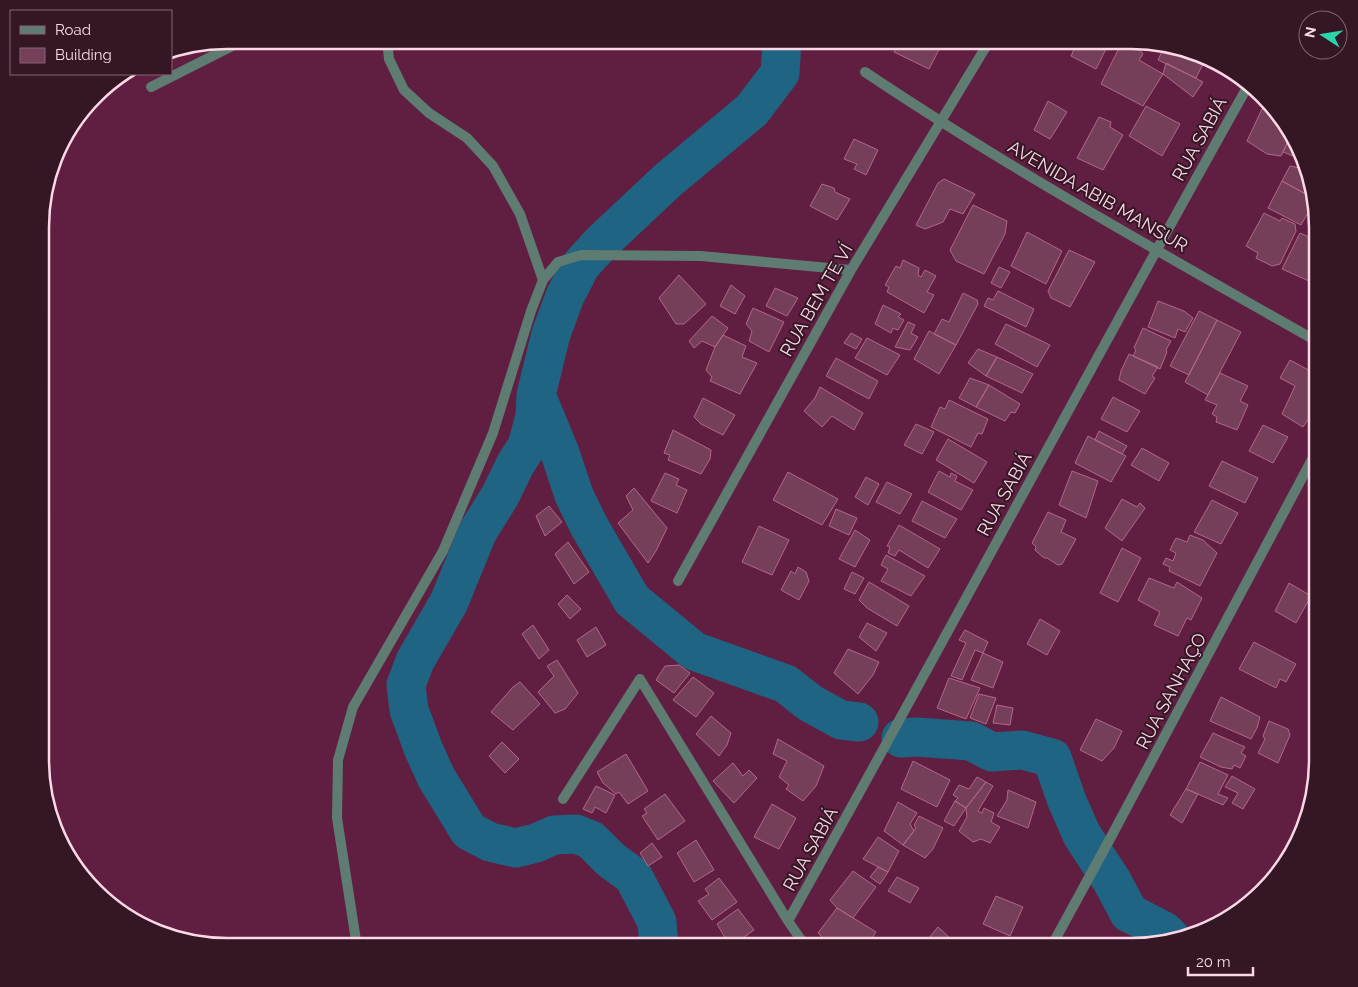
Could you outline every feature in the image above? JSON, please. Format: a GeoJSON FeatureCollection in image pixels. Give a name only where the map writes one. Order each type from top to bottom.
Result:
{"type":"FeatureCollection","features":[{"type":"Feature","properties":{"kind":"street"},"geometry":{"type":"LineString","coordinates":[[151,87],[226,49]]}},
{"type":"Feature","properties":{"kind":"street"},"geometry":{"type":"LineString","coordinates":[[388,49],[389,59],[404,90],[429,113],[467,138],[493,166],[520,214],[543,280]]}},
{"type":"Feature","properties":{"kind":"street","name":"RUA BEM TE VÍ"},"geometry":{"type":"LineString","coordinates":[[678,581],[851,270],[985,49]]}},
{"type":"Feature","properties":{"kind":"street","name":"AVENIDA ABIB MANSUR"},"geometry":{"type":"LineString","coordinates":[[865,72],[941,123],[1309,337]]}},
{"type":"Feature","properties":{"kind":"street","name":"RUA SABIÁ"},"geometry":{"type":"LineString","coordinates":[[788,921],[885,748],[1156,249],[1245,90]]}},
{"type":"Feature","properties":{"kind":"street"},"geometry":{"type":"LineString","coordinates":[[356,938],[337,818],[338,760],[353,707],[443,551],[493,433],[531,311],[543,280],[558,262],[582,255],[701,256],[851,270]]}},
{"type":"Feature","properties":{"kind":"street","name":"RUA SANHAÇO"},"geometry":{"type":"LineString","coordinates":[[1056,938],[1112,837],[1309,465]]}},
{"type":"Feature","properties":{"kind":"street"},"geometry":{"type":"LineString","coordinates":[[562,799],[640,679],[800,938]]}},
{"type":"Feature","properties":{"kind":"building"},"geometry":{"type":"Polygon","coordinates":[[[896,49],[939,49],[929,69],[894,52],[896,49]]]}},
{"type":"Feature","properties":{"kind":"building"},"geometry":{"type":"Polygon","coordinates":[[[1074,49],[1106,49],[1096,69],[1071,56],[1074,49]]]}},
{"type":"Feature","properties":{"kind":"building"},"geometry":{"type":"Polygon","coordinates":[[[1118,49],[1139,49],[1143,54],[1139,60],[1163,74],[1143,106],[1101,84],[1118,49]]]}},
{"type":"Feature","properties":{"kind":"building"},"geometry":{"type":"Polygon","coordinates":[[[1162,51],[1203,64],[1196,78],[1158,60],[1162,51]]]}},
{"type":"Feature","properties":{"kind":"building"},"geometry":{"type":"Polygon","coordinates":[[[1166,63],[1203,82],[1193,97],[1163,74],[1166,63]]]}},
{"type":"Feature","properties":{"kind":"building"},"geometry":{"type":"Polygon","coordinates":[[[1048,101],[1067,112],[1050,139],[1034,130],[1048,101]]]}},
{"type":"Feature","properties":{"kind":"building"},"geometry":{"type":"Polygon","coordinates":[[[1146,106],[1180,124],[1162,156],[1129,136],[1146,106]]]}},
{"type":"Feature","properties":{"kind":"building"},"geometry":{"type":"Polygon","coordinates":[[[1262,109],[1267,111],[1272,118],[1288,142],[1281,156],[1267,154],[1247,141],[1262,109]]]}},
{"type":"Feature","properties":{"kind":"building"},"geometry":{"type":"Polygon","coordinates":[[[1099,117],[1111,122],[1110,127],[1123,135],[1103,170],[1077,158],[1099,117]]]}},
{"type":"Feature","properties":{"kind":"building"},"geometry":{"type":"Polygon","coordinates":[[[854,139],[878,150],[866,175],[854,169],[857,164],[844,159],[854,139]]]}},
{"type":"Feature","properties":{"kind":"building"},"geometry":{"type":"Polygon","coordinates":[[[1288,142],[1295,157],[1283,152],[1288,142]]]}},
{"type":"Feature","properties":{"kind":"building"},"geometry":{"type":"Polygon","coordinates":[[[1290,166],[1300,168],[1306,194],[1282,181],[1290,166]]]}},
{"type":"Feature","properties":{"kind":"building"},"geometry":{"type":"Polygon","coordinates":[[[944,179],[975,194],[963,214],[950,209],[943,222],[925,229],[916,225],[938,183],[944,179]]]}},
{"type":"Feature","properties":{"kind":"building"},"geometry":{"type":"Polygon","coordinates":[[[1282,181],[1306,194],[1309,211],[1301,225],[1268,208],[1282,181]]]}},
{"type":"Feature","properties":{"kind":"building"},"geometry":{"type":"Polygon","coordinates":[[[822,184],[834,188],[835,192],[850,199],[837,220],[810,206],[822,184]]]}},
{"type":"Feature","properties":{"kind":"building"},"geometry":{"type":"Polygon","coordinates":[[[973,205],[1007,221],[1005,234],[984,274],[956,261],[950,250],[973,205]]]}},
{"type":"Feature","properties":{"kind":"building"},"geometry":{"type":"Polygon","coordinates":[[[1264,213],[1280,221],[1282,218],[1295,224],[1296,231],[1280,264],[1272,266],[1256,258],[1258,253],[1246,246],[1264,213]]]}},
{"type":"Feature","properties":{"kind":"building"},"geometry":{"type":"Polygon","coordinates":[[[1027,232],[1062,251],[1046,284],[1011,266],[1027,232]]]}},
{"type":"Feature","properties":{"kind":"building"},"geometry":{"type":"Polygon","coordinates":[[[1300,233],[1309,237],[1309,281],[1282,269],[1300,233]]]}},
{"type":"Feature","properties":{"kind":"building"},"geometry":{"type":"Polygon","coordinates":[[[1069,250],[1095,262],[1070,307],[1051,298],[1048,291],[1069,250]]]}},
{"type":"Feature","properties":{"kind":"building"},"geometry":{"type":"Polygon","coordinates":[[[903,260],[919,268],[918,275],[921,277],[925,270],[936,276],[927,292],[934,295],[924,313],[887,292],[889,287],[885,285],[896,266],[900,268],[903,260]]]}},
{"type":"Feature","properties":{"kind":"building"},"geometry":{"type":"Polygon","coordinates":[[[999,267],[1010,272],[1001,288],[991,283],[999,267]]]}},
{"type":"Feature","properties":{"kind":"building"},"geometry":{"type":"Polygon","coordinates":[[[679,275],[706,304],[684,324],[676,324],[659,298],[679,275]]]}},
{"type":"Feature","properties":{"kind":"building"},"geometry":{"type":"Polygon","coordinates":[[[731,285],[745,296],[735,314],[720,306],[731,285]]]}},
{"type":"Feature","properties":{"kind":"building"},"geometry":{"type":"Polygon","coordinates":[[[775,288],[798,298],[787,316],[766,306],[775,288]]]}},
{"type":"Feature","properties":{"kind":"building"},"geometry":{"type":"Polygon","coordinates":[[[998,291],[1034,309],[1026,327],[984,306],[988,298],[993,300],[998,291]]]}},
{"type":"Feature","properties":{"kind":"building"},"geometry":{"type":"Polygon","coordinates":[[[963,293],[977,300],[978,304],[956,345],[934,334],[942,319],[949,322],[963,293]]]}},
{"type":"Feature","properties":{"kind":"building"},"geometry":{"type":"Polygon","coordinates":[[[1158,301],[1184,311],[1193,318],[1185,332],[1178,329],[1175,338],[1148,327],[1158,301]]]}},
{"type":"Feature","properties":{"kind":"building"},"geometry":{"type":"Polygon","coordinates":[[[883,305],[901,314],[898,317],[904,320],[898,330],[893,328],[891,333],[875,324],[883,305]]]}},
{"type":"Feature","properties":{"kind":"building"},"geometry":{"type":"Polygon","coordinates":[[[753,308],[784,322],[769,352],[749,341],[752,331],[746,324],[753,308]]]}},
{"type":"Feature","properties":{"kind":"building"},"geometry":{"type":"Polygon","coordinates":[[[1199,311],[1217,320],[1189,375],[1170,366],[1199,311]]]}},
{"type":"Feature","properties":{"kind":"building"},"geometry":{"type":"Polygon","coordinates":[[[712,316],[728,328],[715,347],[702,341],[694,348],[689,341],[712,316]]]}},
{"type":"Feature","properties":{"kind":"building"},"geometry":{"type":"Polygon","coordinates":[[[1217,320],[1241,332],[1208,395],[1185,382],[1217,320]]]}},
{"type":"Feature","properties":{"kind":"building"},"geometry":{"type":"Polygon","coordinates":[[[908,322],[915,325],[911,333],[918,337],[910,350],[895,347],[908,322]]]}},
{"type":"Feature","properties":{"kind":"building"},"geometry":{"type":"Polygon","coordinates":[[[1006,324],[1050,345],[1037,367],[995,344],[1006,324]]]}},
{"type":"Feature","properties":{"kind":"building"},"geometry":{"type":"Polygon","coordinates":[[[1143,328],[1171,341],[1160,369],[1133,356],[1136,350],[1134,348],[1143,328]]]}},
{"type":"Feature","properties":{"kind":"building"},"geometry":{"type":"Polygon","coordinates":[[[929,331],[956,345],[939,374],[914,359],[929,331]]]}},
{"type":"Feature","properties":{"kind":"building"},"geometry":{"type":"Polygon","coordinates":[[[851,333],[862,339],[856,349],[844,343],[851,333]]]}},
{"type":"Feature","properties":{"kind":"building"},"geometry":{"type":"Polygon","coordinates":[[[723,335],[746,346],[742,357],[757,363],[740,394],[710,381],[712,377],[706,370],[715,347],[723,335]]]}},
{"type":"Feature","properties":{"kind":"building"},"geometry":{"type":"Polygon","coordinates":[[[867,338],[900,355],[887,375],[855,358],[867,338]]]}},
{"type":"Feature","properties":{"kind":"building"},"geometry":{"type":"Polygon","coordinates":[[[978,349],[997,357],[986,376],[968,363],[978,349]]]}},
{"type":"Feature","properties":{"kind":"building"},"geometry":{"type":"Polygon","coordinates":[[[1129,354],[1158,367],[1152,376],[1155,378],[1145,394],[1119,380],[1129,354]]]}},
{"type":"Feature","properties":{"kind":"building"},"geometry":{"type":"Polygon","coordinates":[[[997,357],[1033,374],[1022,393],[986,376],[997,357]]]}},
{"type":"Feature","properties":{"kind":"building"},"geometry":{"type":"Polygon","coordinates":[[[836,358],[878,381],[869,399],[826,376],[836,358]]]}},
{"type":"Feature","properties":{"kind":"building"},"geometry":{"type":"Polygon","coordinates":[[[1290,360],[1309,370],[1309,418],[1303,427],[1282,414],[1295,386],[1280,378],[1290,360]]]}},
{"type":"Feature","properties":{"kind":"building"},"geometry":{"type":"Polygon","coordinates":[[[1220,373],[1248,386],[1240,401],[1248,405],[1237,430],[1216,422],[1217,417],[1212,414],[1217,405],[1205,400],[1220,373]]]}},
{"type":"Feature","properties":{"kind":"building"},"geometry":{"type":"Polygon","coordinates":[[[970,378],[989,385],[976,407],[959,398],[970,378]]]}},
{"type":"Feature","properties":{"kind":"building"},"geometry":{"type":"Polygon","coordinates":[[[989,385],[1020,404],[1015,413],[1011,412],[1005,421],[976,407],[989,385]]]}},
{"type":"Feature","properties":{"kind":"building"},"geometry":{"type":"Polygon","coordinates":[[[820,387],[863,413],[854,430],[832,416],[822,427],[804,411],[815,398],[820,387]]]}},
{"type":"Feature","properties":{"kind":"building"},"geometry":{"type":"Polygon","coordinates":[[[1113,397],[1140,411],[1127,432],[1101,419],[1113,397]]]}},
{"type":"Feature","properties":{"kind":"building"},"geometry":{"type":"Polygon","coordinates":[[[703,398],[735,415],[723,435],[701,424],[694,417],[703,398]]]}},
{"type":"Feature","properties":{"kind":"building"},"geometry":{"type":"Polygon","coordinates":[[[949,400],[988,419],[982,434],[978,433],[971,447],[931,427],[940,407],[945,409],[949,400]]]}},
{"type":"Feature","properties":{"kind":"building"},"geometry":{"type":"Polygon","coordinates":[[[916,424],[934,432],[922,454],[904,445],[916,424]]]}},
{"type":"Feature","properties":{"kind":"building"},"geometry":{"type":"Polygon","coordinates":[[[1263,425],[1288,437],[1273,463],[1249,451],[1263,425]]]}},
{"type":"Feature","properties":{"kind":"building"},"geometry":{"type":"Polygon","coordinates":[[[673,430],[711,450],[710,459],[701,474],[668,460],[670,455],[664,453],[673,430]]]}},
{"type":"Feature","properties":{"kind":"building"},"geometry":{"type":"Polygon","coordinates":[[[1099,431],[1127,446],[1122,454],[1095,440],[1099,431]]]}},
{"type":"Feature","properties":{"kind":"building"},"geometry":{"type":"Polygon","coordinates":[[[1088,436],[1126,456],[1111,482],[1075,463],[1088,436]]]}},
{"type":"Feature","properties":{"kind":"building"},"geometry":{"type":"Polygon","coordinates":[[[948,439],[987,462],[974,483],[936,460],[948,439]]]}},
{"type":"Feature","properties":{"kind":"building"},"geometry":{"type":"Polygon","coordinates":[[[1142,448],[1169,463],[1159,481],[1131,465],[1142,448]]]}},
{"type":"Feature","properties":{"kind":"building"},"geometry":{"type":"Polygon","coordinates":[[[1222,461],[1258,478],[1245,503],[1209,486],[1222,461]]]}},
{"type":"Feature","properties":{"kind":"building"},"geometry":{"type":"Polygon","coordinates":[[[939,471],[950,477],[951,473],[957,476],[955,481],[973,490],[961,510],[928,492],[939,471]]]}},
{"type":"Feature","properties":{"kind":"building"},"geometry":{"type":"Polygon","coordinates":[[[1072,471],[1098,481],[1086,518],[1059,505],[1072,471]]]}},
{"type":"Feature","properties":{"kind":"building"},"geometry":{"type":"Polygon","coordinates":[[[788,472],[838,499],[822,525],[773,500],[788,472]]]}},
{"type":"Feature","properties":{"kind":"building"},"geometry":{"type":"Polygon","coordinates":[[[665,473],[679,479],[676,485],[687,490],[677,513],[651,501],[665,473]]]}},
{"type":"Feature","properties":{"kind":"building"},"geometry":{"type":"Polygon","coordinates":[[[866,477],[879,484],[868,505],[855,497],[866,477]]]}},
{"type":"Feature","properties":{"kind":"building"},"geometry":{"type":"Polygon","coordinates":[[[887,482],[912,494],[900,514],[876,502],[887,482]]]}},
{"type":"Feature","properties":{"kind":"building"},"geometry":{"type":"Polygon","coordinates":[[[634,488],[667,528],[648,563],[618,523],[633,510],[626,496],[634,488]]]}},
{"type":"Feature","properties":{"kind":"building"},"geometry":{"type":"Polygon","coordinates":[[[1122,499],[1137,507],[1140,503],[1145,508],[1122,541],[1105,528],[1122,499]]]}},
{"type":"Feature","properties":{"kind":"building"},"geometry":{"type":"Polygon","coordinates":[[[1212,500],[1238,513],[1221,544],[1194,532],[1212,500]]]}},
{"type":"Feature","properties":{"kind":"building"},"geometry":{"type":"Polygon","coordinates":[[[922,501],[957,519],[945,538],[912,521],[922,501]]]}},
{"type":"Feature","properties":{"kind":"building"},"geometry":{"type":"Polygon","coordinates":[[[549,506],[562,522],[545,536],[536,516],[549,506]]]}},
{"type":"Feature","properties":{"kind":"building"},"geometry":{"type":"Polygon","coordinates":[[[836,509],[857,518],[849,535],[829,526],[836,509]]]}},
{"type":"Feature","properties":{"kind":"building"},"geometry":{"type":"Polygon","coordinates":[[[1048,512],[1066,520],[1061,532],[1076,539],[1062,564],[1058,565],[1044,558],[1035,550],[1036,547],[1032,543],[1048,512]]]}},
{"type":"Feature","properties":{"kind":"building"},"geometry":{"type":"Polygon","coordinates":[[[899,525],[940,549],[928,568],[899,550],[895,556],[888,553],[890,547],[887,546],[899,525]]]}},
{"type":"Feature","properties":{"kind":"building"},"geometry":{"type":"Polygon","coordinates":[[[759,526],[789,540],[772,575],[742,562],[759,526]]]}},
{"type":"Feature","properties":{"kind":"building"},"geometry":{"type":"Polygon","coordinates":[[[855,530],[870,540],[855,567],[839,559],[855,530]]]}},
{"type":"Feature","properties":{"kind":"building"},"geometry":{"type":"Polygon","coordinates":[[[1190,535],[1203,540],[1217,553],[1200,586],[1169,571],[1170,567],[1163,564],[1166,558],[1173,561],[1176,553],[1170,550],[1176,538],[1187,542],[1190,535]]]}},
{"type":"Feature","properties":{"kind":"building"},"geometry":{"type":"Polygon","coordinates":[[[568,542],[589,572],[574,584],[555,554],[568,542]]]}},
{"type":"Feature","properties":{"kind":"building"},"geometry":{"type":"Polygon","coordinates":[[[1122,548],[1141,558],[1118,602],[1100,593],[1122,548]]]}},
{"type":"Feature","properties":{"kind":"building"},"geometry":{"type":"Polygon","coordinates":[[[886,555],[925,576],[911,596],[881,581],[888,569],[881,565],[886,555]]]}},
{"type":"Feature","properties":{"kind":"building"},"geometry":{"type":"Polygon","coordinates":[[[798,567],[806,572],[809,581],[799,600],[781,590],[791,571],[795,574],[798,567]]]}},
{"type":"Feature","properties":{"kind":"building"},"geometry":{"type":"Polygon","coordinates":[[[852,572],[864,578],[855,594],[844,589],[852,572]]]}},
{"type":"Feature","properties":{"kind":"building"},"geometry":{"type":"Polygon","coordinates":[[[1149,578],[1174,588],[1177,582],[1202,598],[1191,620],[1187,618],[1178,636],[1154,625],[1160,612],[1138,600],[1149,578]]]}},
{"type":"Feature","properties":{"kind":"building"},"geometry":{"type":"Polygon","coordinates":[[[869,582],[909,606],[897,626],[867,608],[859,600],[869,582]]]}},
{"type":"Feature","properties":{"kind":"building"},"geometry":{"type":"Polygon","coordinates":[[[1289,583],[1309,595],[1309,600],[1296,623],[1275,611],[1289,583]]]}},
{"type":"Feature","properties":{"kind":"building"},"geometry":{"type":"Polygon","coordinates":[[[567,595],[581,609],[570,619],[558,604],[567,595]]]}},
{"type":"Feature","properties":{"kind":"building"},"geometry":{"type":"Polygon","coordinates":[[[1040,619],[1060,631],[1047,655],[1027,644],[1040,619]]]}},
{"type":"Feature","properties":{"kind":"building"},"geometry":{"type":"Polygon","coordinates":[[[867,623],[887,633],[876,651],[859,637],[867,623]]]}},
{"type":"Feature","properties":{"kind":"building"},"geometry":{"type":"Polygon","coordinates":[[[533,625],[549,650],[539,659],[522,634],[533,625]]]}},
{"type":"Feature","properties":{"kind":"building"},"geometry":{"type":"Polygon","coordinates":[[[596,627],[606,645],[587,657],[577,640],[596,627]]]}},
{"type":"Feature","properties":{"kind":"building"},"geometry":{"type":"Polygon","coordinates":[[[965,630],[988,642],[983,653],[975,650],[962,680],[951,676],[966,643],[959,640],[965,630]]]}},
{"type":"Feature","properties":{"kind":"building"},"geometry":{"type":"Polygon","coordinates":[[[1254,642],[1296,664],[1286,682],[1280,679],[1276,688],[1239,669],[1254,642]]]}},
{"type":"Feature","properties":{"kind":"building"},"geometry":{"type":"Polygon","coordinates":[[[848,649],[879,662],[873,675],[858,694],[834,673],[848,649]]]}},
{"type":"Feature","properties":{"kind":"building"},"geometry":{"type":"Polygon","coordinates":[[[983,653],[1003,662],[993,688],[971,680],[983,653]]]}},
{"type":"Feature","properties":{"kind":"building"},"geometry":{"type":"Polygon","coordinates":[[[557,660],[578,693],[565,709],[555,713],[538,692],[554,676],[547,666],[557,660]]]}},
{"type":"Feature","properties":{"kind":"building"},"geometry":{"type":"Polygon","coordinates":[[[679,665],[690,673],[674,693],[656,680],[665,666],[679,665]]]}},
{"type":"Feature","properties":{"kind":"building"},"geometry":{"type":"Polygon","coordinates":[[[693,677],[714,693],[696,717],[673,700],[693,677]]]}},
{"type":"Feature","properties":{"kind":"building"},"geometry":{"type":"Polygon","coordinates":[[[949,678],[980,688],[966,719],[937,708],[949,678]]]}},
{"type":"Feature","properties":{"kind":"building"},"geometry":{"type":"Polygon","coordinates":[[[520,682],[540,704],[513,730],[491,712],[513,687],[520,682]]]}},
{"type":"Feature","properties":{"kind":"building"},"geometry":{"type":"Polygon","coordinates":[[[979,694],[996,698],[986,724],[970,718],[979,694]]]}},
{"type":"Feature","properties":{"kind":"building"},"geometry":{"type":"Polygon","coordinates":[[[1221,697],[1260,717],[1251,739],[1210,721],[1221,697]]]}},
{"type":"Feature","properties":{"kind":"building"},"geometry":{"type":"Polygon","coordinates":[[[997,705],[1013,708],[1010,725],[993,723],[997,705]]]}},
{"type":"Feature","properties":{"kind":"building"},"geometry":{"type":"Polygon","coordinates":[[[711,716],[731,733],[727,745],[719,756],[696,734],[711,716]]]}},
{"type":"Feature","properties":{"kind":"building"},"geometry":{"type":"Polygon","coordinates":[[[1096,719],[1122,731],[1114,748],[1102,761],[1080,750],[1096,719]]]}},
{"type":"Feature","properties":{"kind":"building"},"geometry":{"type":"Polygon","coordinates":[[[1269,721],[1288,729],[1290,735],[1278,763],[1258,753],[1265,739],[1263,736],[1269,721]]]}},
{"type":"Feature","properties":{"kind":"building"},"geometry":{"type":"Polygon","coordinates":[[[1213,733],[1245,747],[1241,753],[1246,756],[1240,768],[1234,765],[1232,769],[1221,767],[1200,757],[1213,733]]]}},
{"type":"Feature","properties":{"kind":"building"},"geometry":{"type":"Polygon","coordinates":[[[778,739],[824,766],[816,786],[803,801],[786,789],[789,785],[779,777],[787,761],[773,754],[778,739]]]}},
{"type":"Feature","properties":{"kind":"building"},"geometry":{"type":"Polygon","coordinates":[[[502,742],[519,759],[505,773],[489,756],[502,742]]]}},
{"type":"Feature","properties":{"kind":"building"},"geometry":{"type":"Polygon","coordinates":[[[626,754],[648,791],[628,804],[619,792],[616,794],[603,783],[597,772],[626,754]]]}},
{"type":"Feature","properties":{"kind":"building"},"geometry":{"type":"Polygon","coordinates":[[[913,761],[950,780],[937,807],[901,789],[913,761]]]}},
{"type":"Feature","properties":{"kind":"building"},"geometry":{"type":"Polygon","coordinates":[[[1200,762],[1228,775],[1218,794],[1228,798],[1223,805],[1186,789],[1200,762]]]}},
{"type":"Feature","properties":{"kind":"building"},"geometry":{"type":"Polygon","coordinates":[[[733,763],[743,776],[749,770],[757,778],[734,803],[713,781],[733,763]]]}},
{"type":"Feature","properties":{"kind":"building"},"geometry":{"type":"Polygon","coordinates":[[[1232,776],[1255,789],[1243,809],[1232,803],[1238,793],[1225,787],[1232,776]]]}},
{"type":"Feature","properties":{"kind":"building"},"geometry":{"type":"Polygon","coordinates":[[[977,777],[986,782],[966,808],[955,801],[958,798],[953,795],[959,785],[969,789],[977,777]]]}},
{"type":"Feature","properties":{"kind":"building"},"geometry":{"type":"Polygon","coordinates":[[[986,782],[993,786],[978,811],[982,813],[984,808],[994,813],[991,822],[1000,827],[990,843],[981,839],[973,842],[959,831],[967,817],[966,808],[986,782]]]}},
{"type":"Feature","properties":{"kind":"building"},"geometry":{"type":"Polygon","coordinates":[[[596,786],[615,795],[606,813],[595,807],[592,813],[583,809],[596,786]]]}},
{"type":"Feature","properties":{"kind":"building"},"geometry":{"type":"Polygon","coordinates":[[[1186,789],[1198,794],[1182,823],[1170,815],[1186,789]]]}},
{"type":"Feature","properties":{"kind":"building"},"geometry":{"type":"Polygon","coordinates":[[[1008,790],[1036,802],[1028,828],[997,816],[1007,800],[1008,790]]]}},
{"type":"Feature","properties":{"kind":"building"},"geometry":{"type":"Polygon","coordinates":[[[665,794],[685,821],[658,840],[642,816],[647,813],[644,809],[665,794]]]}},
{"type":"Feature","properties":{"kind":"building"},"geometry":{"type":"Polygon","coordinates":[[[955,801],[966,808],[954,826],[944,821],[955,801]]]}},
{"type":"Feature","properties":{"kind":"building"},"geometry":{"type":"Polygon","coordinates":[[[898,802],[917,813],[910,824],[914,831],[903,845],[884,831],[898,802]]]}},
{"type":"Feature","properties":{"kind":"building"},"geometry":{"type":"Polygon","coordinates":[[[772,804],[796,818],[779,849],[754,837],[772,804]]]}},
{"type":"Feature","properties":{"kind":"building"},"geometry":{"type":"Polygon","coordinates":[[[919,816],[943,828],[933,849],[925,858],[903,845],[916,828],[914,825],[919,816]]]}},
{"type":"Feature","properties":{"kind":"building"},"geometry":{"type":"Polygon","coordinates":[[[878,837],[899,851],[888,872],[863,859],[878,837]]]}},
{"type":"Feature","properties":{"kind":"building"},"geometry":{"type":"Polygon","coordinates":[[[696,840],[714,870],[694,882],[677,853],[696,840]]]}},
{"type":"Feature","properties":{"kind":"building"},"geometry":{"type":"Polygon","coordinates":[[[652,843],[662,857],[648,866],[640,853],[652,843]]]}},
{"type":"Feature","properties":{"kind":"building"},"geometry":{"type":"Polygon","coordinates":[[[878,867],[888,872],[880,884],[870,877],[878,867]]]}},
{"type":"Feature","properties":{"kind":"building"},"geometry":{"type":"Polygon","coordinates":[[[853,871],[876,887],[853,918],[837,908],[830,900],[853,871]]]}},
{"type":"Feature","properties":{"kind":"building"},"geometry":{"type":"Polygon","coordinates":[[[897,877],[919,888],[910,903],[888,891],[897,877]]]}},
{"type":"Feature","properties":{"kind":"building"},"geometry":{"type":"Polygon","coordinates":[[[719,878],[737,902],[712,920],[698,901],[709,894],[705,889],[719,878]]]}},
{"type":"Feature","properties":{"kind":"building"},"geometry":{"type":"Polygon","coordinates":[[[996,896],[1023,907],[1010,936],[983,924],[996,896]]]}},
{"type":"Feature","properties":{"kind":"building"},"geometry":{"type":"Polygon","coordinates":[[[837,908],[876,932],[872,938],[823,938],[818,933],[837,908]]]}},
{"type":"Feature","properties":{"kind":"building"},"geometry":{"type":"Polygon","coordinates":[[[738,909],[754,930],[743,938],[725,938],[717,924],[738,909]]]}},
{"type":"Feature","properties":{"kind":"building"},"geometry":{"type":"Polygon","coordinates":[[[938,927],[949,937],[948,938],[929,938],[938,927]]]}},
{"type":"Feature","properties":{"kind":"waterway"},"geometry":{"type":"LineString","coordinates":[[658,938],[657,922],[633,876],[611,860],[591,840],[576,834],[554,835],[536,843],[516,848],[490,842],[469,831],[436,777],[423,748],[409,710],[406,685],[415,661],[449,602],[478,531],[500,496],[515,465],[527,446],[535,416],[536,395],[551,334],[565,296],[581,265],[602,242],[668,180],[752,110],[780,73],[781,49]]}},
{"type":"Feature","properties":{"kind":"waterway"},"geometry":{"type":"LineString","coordinates":[[536,395],[560,453],[574,495],[589,526],[632,600],[694,651],[786,684],[810,703],[841,720],[859,722]]}},
{"type":"Feature","properties":{"kind":"waterway"},"geometry":{"type":"LineString","coordinates":[[901,738],[917,737],[971,741],[992,752],[1022,750],[1052,758],[1067,801],[1082,835],[1112,881],[1129,913],[1168,935]]}}]}
